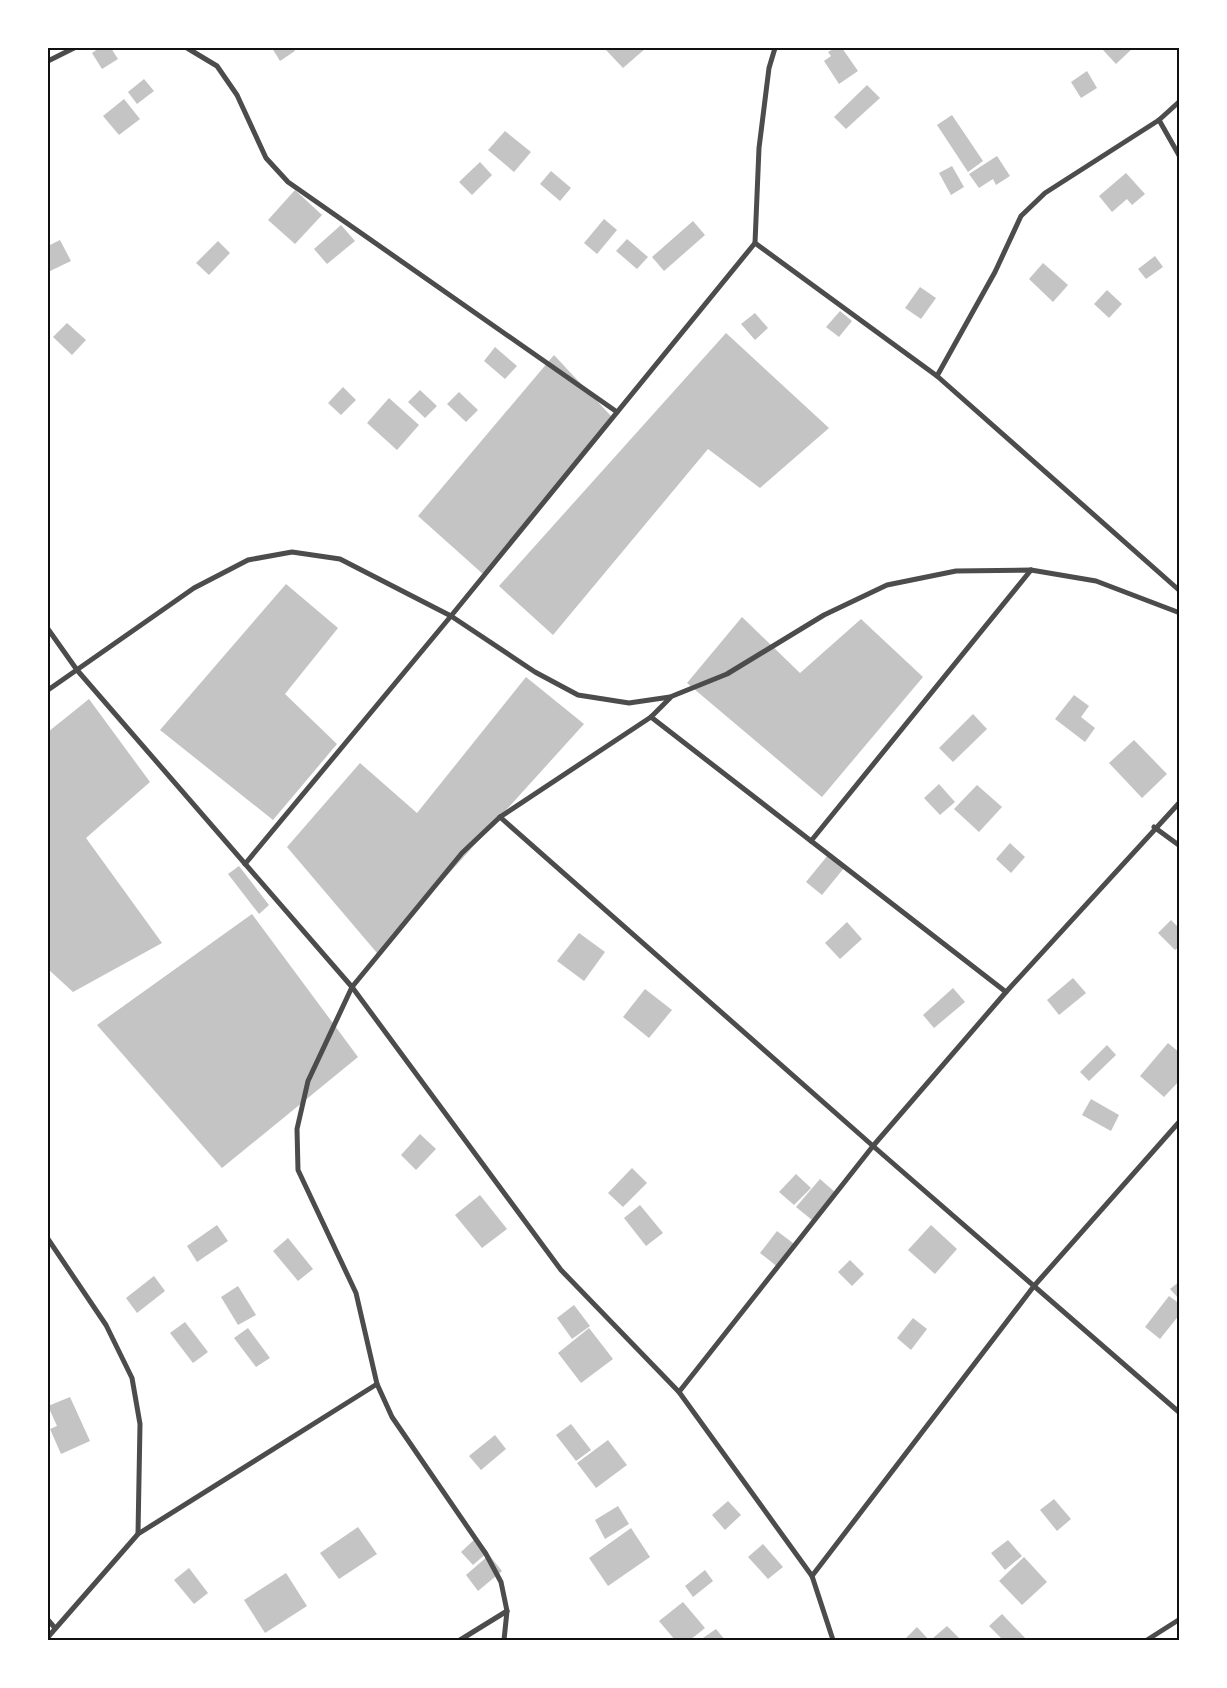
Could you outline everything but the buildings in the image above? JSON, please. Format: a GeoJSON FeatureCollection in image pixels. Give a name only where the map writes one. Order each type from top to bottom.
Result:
{"type":"FeatureCollection","features":[{"type":"Feature","properties":{"kind":"street"},"geometry":{"type":"LineString","coordinates":[[48,61],[74,48]]}},
{"type":"Feature","properties":{"kind":"street"},"geometry":{"type":"LineString","coordinates":[[187,48],[217,66],[237,95],[266,158],[288,182],[617,412]]}},
{"type":"Feature","properties":{"kind":"street"},"geometry":{"type":"LineString","coordinates":[[245,864],[451,616],[755,242],[759,148],[769,68],[775,48]]}},
{"type":"Feature","properties":{"kind":"street"},"geometry":{"type":"LineString","coordinates":[[937,376],[995,272],[1021,216],[1045,193],[1159,120],[1180,101]]}},
{"type":"Feature","properties":{"kind":"street"},"geometry":{"type":"LineString","coordinates":[[1159,120],[1180,157]]}},
{"type":"Feature","properties":{"kind":"street"},"geometry":{"type":"LineString","coordinates":[[755,242],[937,376],[1180,591]]}},
{"type":"Feature","properties":{"kind":"street"},"geometry":{"type":"LineString","coordinates":[[48,690],[194,588],[248,560],[292,552],[340,559],[451,616],[535,672],[578,695],[629,703],[670,697],[726,674],[824,615],[887,585],[956,571],[1031,570],[1096,581],[1180,614]]}},
{"type":"Feature","properties":{"kind":"street"},"geometry":{"type":"LineString","coordinates":[[811,840],[1031,570]]}},
{"type":"Feature","properties":{"kind":"street"},"geometry":{"type":"LineString","coordinates":[[48,629],[77,670],[352,988],[561,1270],[679,1392],[812,1576],[833,1640]]}},
{"type":"Feature","properties":{"kind":"street"},"geometry":{"type":"LineString","coordinates":[[504,1640],[507,1611],[501,1582],[486,1554],[392,1417],[377,1384],[356,1293],[298,1170],[297,1129],[308,1081],[352,988],[462,852],[500,817],[651,717],[670,697]]}},
{"type":"Feature","properties":{"kind":"street"},"geometry":{"type":"LineString","coordinates":[[651,717],[1006,992]]}},
{"type":"Feature","properties":{"kind":"street"},"geometry":{"type":"LineString","coordinates":[[679,1392],[873,1146],[1006,992],[1154,827],[1180,802]]}},
{"type":"Feature","properties":{"kind":"street"},"geometry":{"type":"LineString","coordinates":[[500,817],[873,1146],[1180,1413]]}},
{"type":"Feature","properties":{"kind":"street"},"geometry":{"type":"LineString","coordinates":[[1154,827],[1180,846]]}},
{"type":"Feature","properties":{"kind":"street"},"geometry":{"type":"LineString","coordinates":[[812,1576],[1034,1286],[1180,1120]]}},
{"type":"Feature","properties":{"kind":"street"},"geometry":{"type":"LineString","coordinates":[[1174,1127],[1180,1131]]}},
{"type":"Feature","properties":{"kind":"street"},"geometry":{"type":"LineString","coordinates":[[48,1239],[106,1325],[132,1378],[140,1424],[138,1534]]}},
{"type":"Feature","properties":{"kind":"street"},"geometry":{"type":"LineString","coordinates":[[48,1637],[138,1534],[377,1384]]}},
{"type":"Feature","properties":{"kind":"street"},"geometry":{"type":"LineString","coordinates":[[460,1640],[507,1611]]}},
{"type":"Feature","properties":{"kind":"street"},"geometry":{"type":"LineString","coordinates":[[1147,1640],[1180,1619]]}},
{"type":"Feature","properties":{"kind":"street"},"geometry":{"type":"LineString","coordinates":[[48,1620],[55,1628]]}}]}
